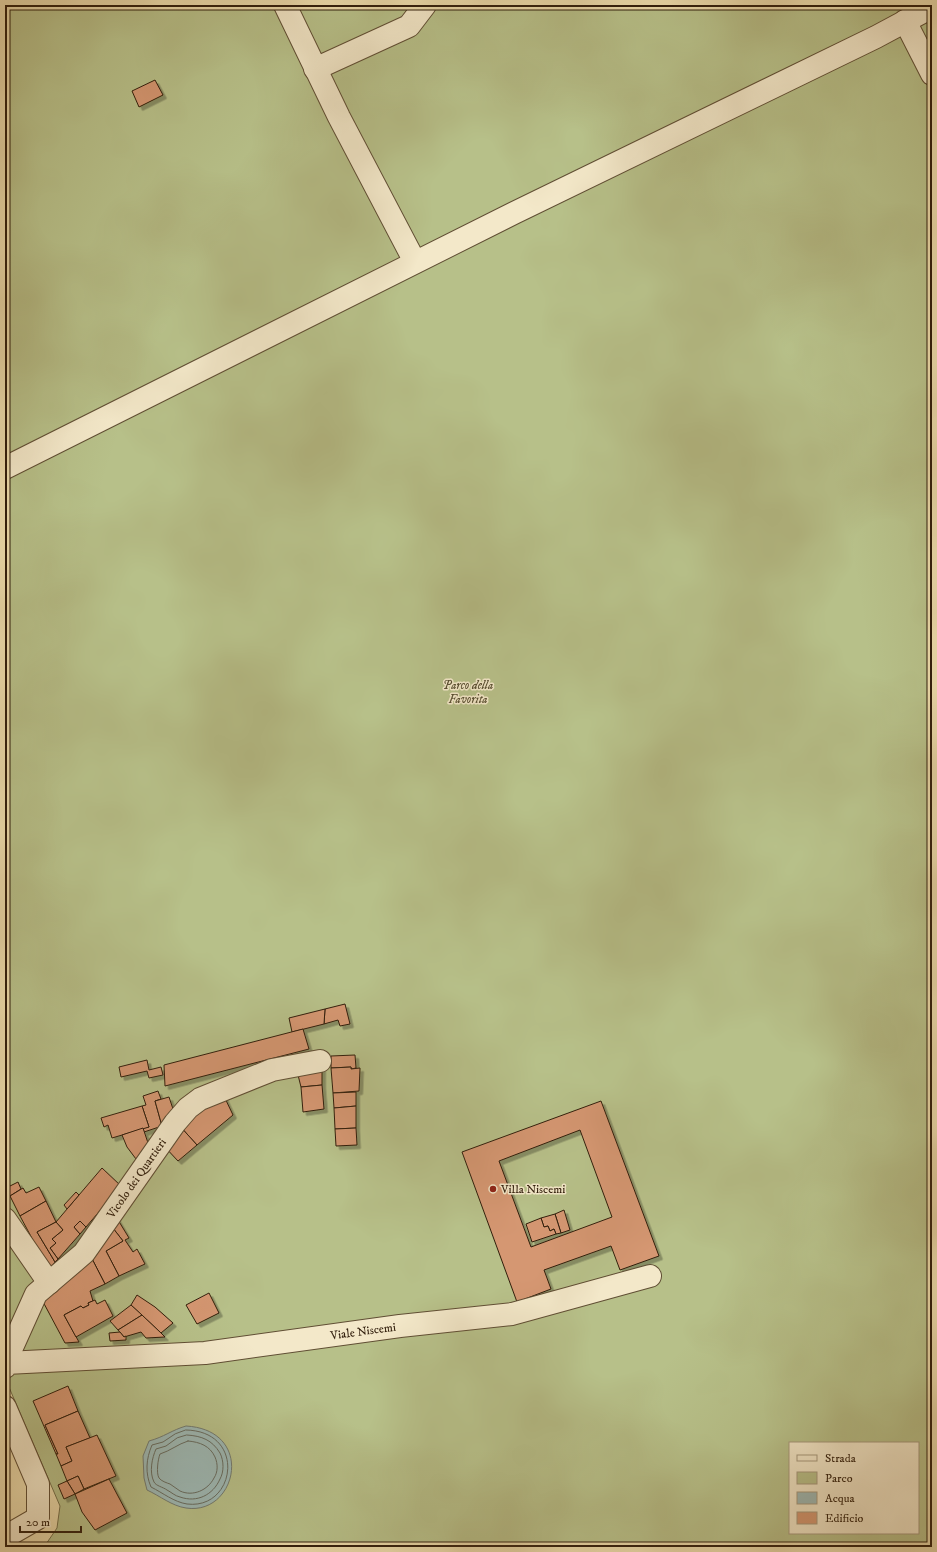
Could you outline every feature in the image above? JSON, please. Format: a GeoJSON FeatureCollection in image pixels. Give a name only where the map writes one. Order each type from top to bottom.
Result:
{"type":"FeatureCollection","features":[{"type":"Feature","properties":{"kind":"street"},"geometry":{"type":"LineString","coordinates":[[285,5],[339,117],[415,262]]}},
{"type":"Feature","properties":{"kind":"street"},"geometry":{"type":"LineString","coordinates":[[316,69],[409,26],[425,5]]}},
{"type":"Feature","properties":{"kind":"street"},"geometry":{"type":"LineString","coordinates":[[5,468],[415,262],[876,37],[932,7]]}},
{"type":"Feature","properties":{"kind":"street"},"geometry":{"type":"LineString","coordinates":[[905,21],[932,74]]}},
{"type":"Feature","properties":{"kind":"street","name":"Vicolo dei Quartieri"},"geometry":{"type":"LineString","coordinates":[[5,1364],[36,1294],[84,1252],[175,1123],[188,1108],[200,1099],[272,1070],[320,1061]]}},
{"type":"Feature","properties":{"kind":"street"},"geometry":{"type":"LineString","coordinates":[[5,1219],[50,1283]]}},
{"type":"Feature","properties":{"kind":"street","name":"Viale Niscemi"},"geometry":{"type":"LineString","coordinates":[[5,1364],[205,1353],[400,1326],[512,1314],[650,1276]]}},
{"type":"Feature","properties":{"kind":"street"},"geometry":{"type":"LineString","coordinates":[[5,1407],[38,1484],[38,1518],[5,1538],[10,1547]]}},
{"type":"Feature","properties":{"kind":"green space","name":"Parco della Favorita"},"geometry":{"type":"Polygon","coordinates":[[[5,5],[932,5],[932,1547],[44,1547],[57,1528],[60,1506],[5,1378],[5,5]]]}},
{"type":"Feature","properties":{"kind":"water"},"geometry":{"type":"Polygon","coordinates":[[[186,1426],[208,1431],[223,1442],[230,1456],[231,1472],[227,1487],[217,1499],[204,1507],[186,1508],[171,1503],[147,1490],[144,1478],[143,1456],[149,1441],[186,1426]]]}},
{"type":"Feature","properties":{"kind":"building"},"geometry":{"type":"Polygon","coordinates":[[[155,80],[163,95],[139,107],[132,91],[155,80]]]}},
{"type":"Feature","properties":{"kind":"building"},"geometry":{"type":"Polygon","coordinates":[[[345,1004],[350,1024],[340,1026],[338,1020],[324,1024],[325,1009],[345,1004]]]}},
{"type":"Feature","properties":{"kind":"building"},"geometry":{"type":"Polygon","coordinates":[[[325,1009],[324,1024],[292,1032],[289,1018],[325,1009]]]}},
{"type":"Feature","properties":{"kind":"building"},"geometry":{"type":"Polygon","coordinates":[[[303,1029],[309,1049],[165,1086],[164,1065],[303,1029]]]}},
{"type":"Feature","properties":{"kind":"building"},"geometry":{"type":"Polygon","coordinates":[[[355,1055],[356,1068],[331,1068],[331,1056],[355,1055]]]}},
{"type":"Feature","properties":{"kind":"building"},"geometry":{"type":"Polygon","coordinates":[[[147,1060],[149,1070],[161,1067],[163,1075],[149,1078],[147,1071],[121,1077],[119,1067],[147,1060]]]}},
{"type":"Feature","properties":{"kind":"building"},"geometry":{"type":"Polygon","coordinates":[[[351,1067],[351,1069],[360,1068],[359,1091],[333,1093],[331,1068],[351,1067]]]}},
{"type":"Feature","properties":{"kind":"building"},"geometry":{"type":"Polygon","coordinates":[[[322,1068],[322,1085],[301,1087],[297,1071],[322,1068]]]}},
{"type":"Feature","properties":{"kind":"building"},"geometry":{"type":"Polygon","coordinates":[[[322,1085],[324,1109],[303,1112],[301,1087],[322,1085]]]}},
{"type":"Feature","properties":{"kind":"building"},"geometry":{"type":"Polygon","coordinates":[[[158,1091],[161,1099],[155,1101],[162,1126],[144,1132],[143,1128],[149,1127],[142,1106],[146,1105],[143,1096],[158,1091]]]}},
{"type":"Feature","properties":{"kind":"building"},"geometry":{"type":"Polygon","coordinates":[[[356,1092],[356,1106],[334,1108],[333,1093],[356,1092]]]}},
{"type":"Feature","properties":{"kind":"building"},"geometry":{"type":"Polygon","coordinates":[[[223,1094],[233,1115],[197,1145],[178,1124],[223,1094]]]}},
{"type":"Feature","properties":{"kind":"building"},"geometry":{"type":"Polygon","coordinates":[[[169,1097],[175,1115],[162,1126],[155,1101],[169,1097]]]}},
{"type":"Feature","properties":{"kind":"building","name":"Villa Niscemi"},"geometry":{"type":"Polygon","coordinates":[[[601,1101],[659,1256],[620,1270],[611,1246],[544,1270],[551,1289],[517,1302],[462,1152],[601,1101]],[[580,1130],[499,1161],[531,1247],[612,1217],[580,1130]]]}},
{"type":"Feature","properties":{"kind":"building"},"geometry":{"type":"Polygon","coordinates":[[[142,1106],[149,1127],[112,1138],[108,1125],[104,1127],[101,1118],[142,1106]]]}},
{"type":"Feature","properties":{"kind":"building"},"geometry":{"type":"Polygon","coordinates":[[[356,1106],[356,1128],[335,1129],[334,1108],[356,1106]]]}},
{"type":"Feature","properties":{"kind":"building"},"geometry":{"type":"Polygon","coordinates":[[[178,1124],[197,1145],[178,1161],[164,1146],[178,1124]]]}},
{"type":"Feature","properties":{"kind":"building"},"geometry":{"type":"Polygon","coordinates":[[[143,1128],[148,1143],[136,1159],[127,1147],[122,1135],[143,1128]]]}},
{"type":"Feature","properties":{"kind":"building"},"geometry":{"type":"Polygon","coordinates":[[[356,1128],[357,1145],[336,1146],[335,1129],[356,1128]]]}},
{"type":"Feature","properties":{"kind":"building"},"geometry":{"type":"Polygon","coordinates":[[[102,1168],[121,1186],[86,1227],[80,1221],[74,1227],[80,1234],[58,1259],[50,1248],[56,1243],[52,1239],[63,1230],[56,1222],[102,1168]]]}},
{"type":"Feature","properties":{"kind":"building"},"geometry":{"type":"Polygon","coordinates":[[[18,1182],[21,1189],[10,1196],[6,1188],[18,1182]]]}},
{"type":"Feature","properties":{"kind":"building"},"geometry":{"type":"Polygon","coordinates":[[[39,1187],[46,1201],[20,1216],[10,1196],[23,1188],[26,1193],[39,1187]]]}},
{"type":"Feature","properties":{"kind":"building"},"geometry":{"type":"Polygon","coordinates":[[[76,1192],[79,1195],[67,1209],[64,1205],[76,1192]]]}},
{"type":"Feature","properties":{"kind":"building"},"geometry":{"type":"Polygon","coordinates":[[[46,1201],[56,1222],[37,1232],[55,1262],[49,1270],[20,1216],[46,1201]]]}},
{"type":"Feature","properties":{"kind":"building"},"geometry":{"type":"Polygon","coordinates":[[[564,1210],[570,1230],[561,1233],[555,1214],[564,1210]]]}},
{"type":"Feature","properties":{"kind":"building"},"geometry":{"type":"Polygon","coordinates":[[[555,1214],[561,1233],[556,1234],[554,1229],[550,1231],[548,1226],[544,1227],[541,1218],[555,1214]]]}},
{"type":"Feature","properties":{"kind":"building"},"geometry":{"type":"Polygon","coordinates":[[[115,1215],[129,1238],[125,1240],[133,1252],[137,1249],[145,1264],[119,1276],[106,1251],[123,1241],[109,1223],[115,1215]]]}},
{"type":"Feature","properties":{"kind":"building"},"geometry":{"type":"Polygon","coordinates":[[[541,1218],[544,1227],[548,1226],[550,1231],[554,1229],[556,1234],[532,1242],[526,1224],[541,1218]]]}},
{"type":"Feature","properties":{"kind":"building"},"geometry":{"type":"Polygon","coordinates":[[[80,1221],[86,1227],[80,1234],[74,1227],[80,1221]]]}},
{"type":"Feature","properties":{"kind":"building"},"geometry":{"type":"Polygon","coordinates":[[[56,1222],[63,1230],[52,1239],[56,1243],[50,1248],[58,1259],[55,1262],[37,1232],[56,1222]]]}},
{"type":"Feature","properties":{"kind":"building"},"geometry":{"type":"Polygon","coordinates":[[[109,1223],[123,1241],[106,1251],[119,1276],[105,1284],[88,1251],[109,1223]]]}},
{"type":"Feature","properties":{"kind":"building"},"geometry":{"type":"Polygon","coordinates":[[[88,1251],[105,1284],[90,1291],[93,1301],[88,1303],[89,1305],[83,1308],[81,1306],[64,1315],[79,1342],[65,1343],[41,1298],[88,1251]]]}},
{"type":"Feature","properties":{"kind":"building"},"geometry":{"type":"Polygon","coordinates":[[[209,1293],[219,1313],[197,1324],[186,1305],[209,1293]]]}},
{"type":"Feature","properties":{"kind":"building"},"geometry":{"type":"Polygon","coordinates":[[[137,1295],[155,1307],[173,1323],[161,1333],[131,1305],[137,1295]]]}},
{"type":"Feature","properties":{"kind":"building"},"geometry":{"type":"Polygon","coordinates":[[[95,1300],[97,1304],[105,1300],[113,1316],[76,1337],[64,1315],[81,1306],[83,1308],[89,1305],[88,1303],[95,1300]]]}},
{"type":"Feature","properties":{"kind":"building"},"geometry":{"type":"Polygon","coordinates":[[[131,1305],[142,1315],[118,1330],[110,1321],[131,1305]]]}},
{"type":"Feature","properties":{"kind":"building"},"geometry":{"type":"Polygon","coordinates":[[[142,1315],[165,1337],[146,1338],[141,1332],[124,1337],[118,1330],[142,1315]]]}},
{"type":"Feature","properties":{"kind":"building"},"geometry":{"type":"Polygon","coordinates":[[[120,1332],[124,1337],[126,1336],[126,1340],[110,1341],[109,1333],[120,1332]]]}},
{"type":"Feature","properties":{"kind":"building"},"geometry":{"type":"Polygon","coordinates":[[[68,1386],[78,1411],[45,1425],[58,1454],[56,1454],[33,1401],[68,1386]]]}},
{"type":"Feature","properties":{"kind":"building"},"geometry":{"type":"Polygon","coordinates":[[[78,1411],[90,1438],[66,1447],[72,1461],[61,1466],[56,1454],[58,1454],[45,1425],[78,1411]]]}},
{"type":"Feature","properties":{"kind":"building"},"geometry":{"type":"Polygon","coordinates":[[[97,1435],[116,1476],[84,1489],[78,1476],[67,1481],[61,1466],[72,1461],[66,1447],[97,1435]]]}},
{"type":"Feature","properties":{"kind":"building"},"geometry":{"type":"Polygon","coordinates":[[[78,1476],[84,1489],[75,1494],[67,1481],[78,1476]]]}},
{"type":"Feature","properties":{"kind":"building"},"geometry":{"type":"Polygon","coordinates":[[[109,1479],[127,1513],[95,1530],[82,1512],[75,1494],[109,1479]]]}},
{"type":"Feature","properties":{"kind":"building"},"geometry":{"type":"Polygon","coordinates":[[[67,1481],[75,1494],[64,1499],[58,1485],[67,1481]]]}},
{"type":"Feature","properties":{"kind":"place","name":"Villa Niscemi"},"geometry":{"type":"Point","coordinates":[493,1189]}}]}
